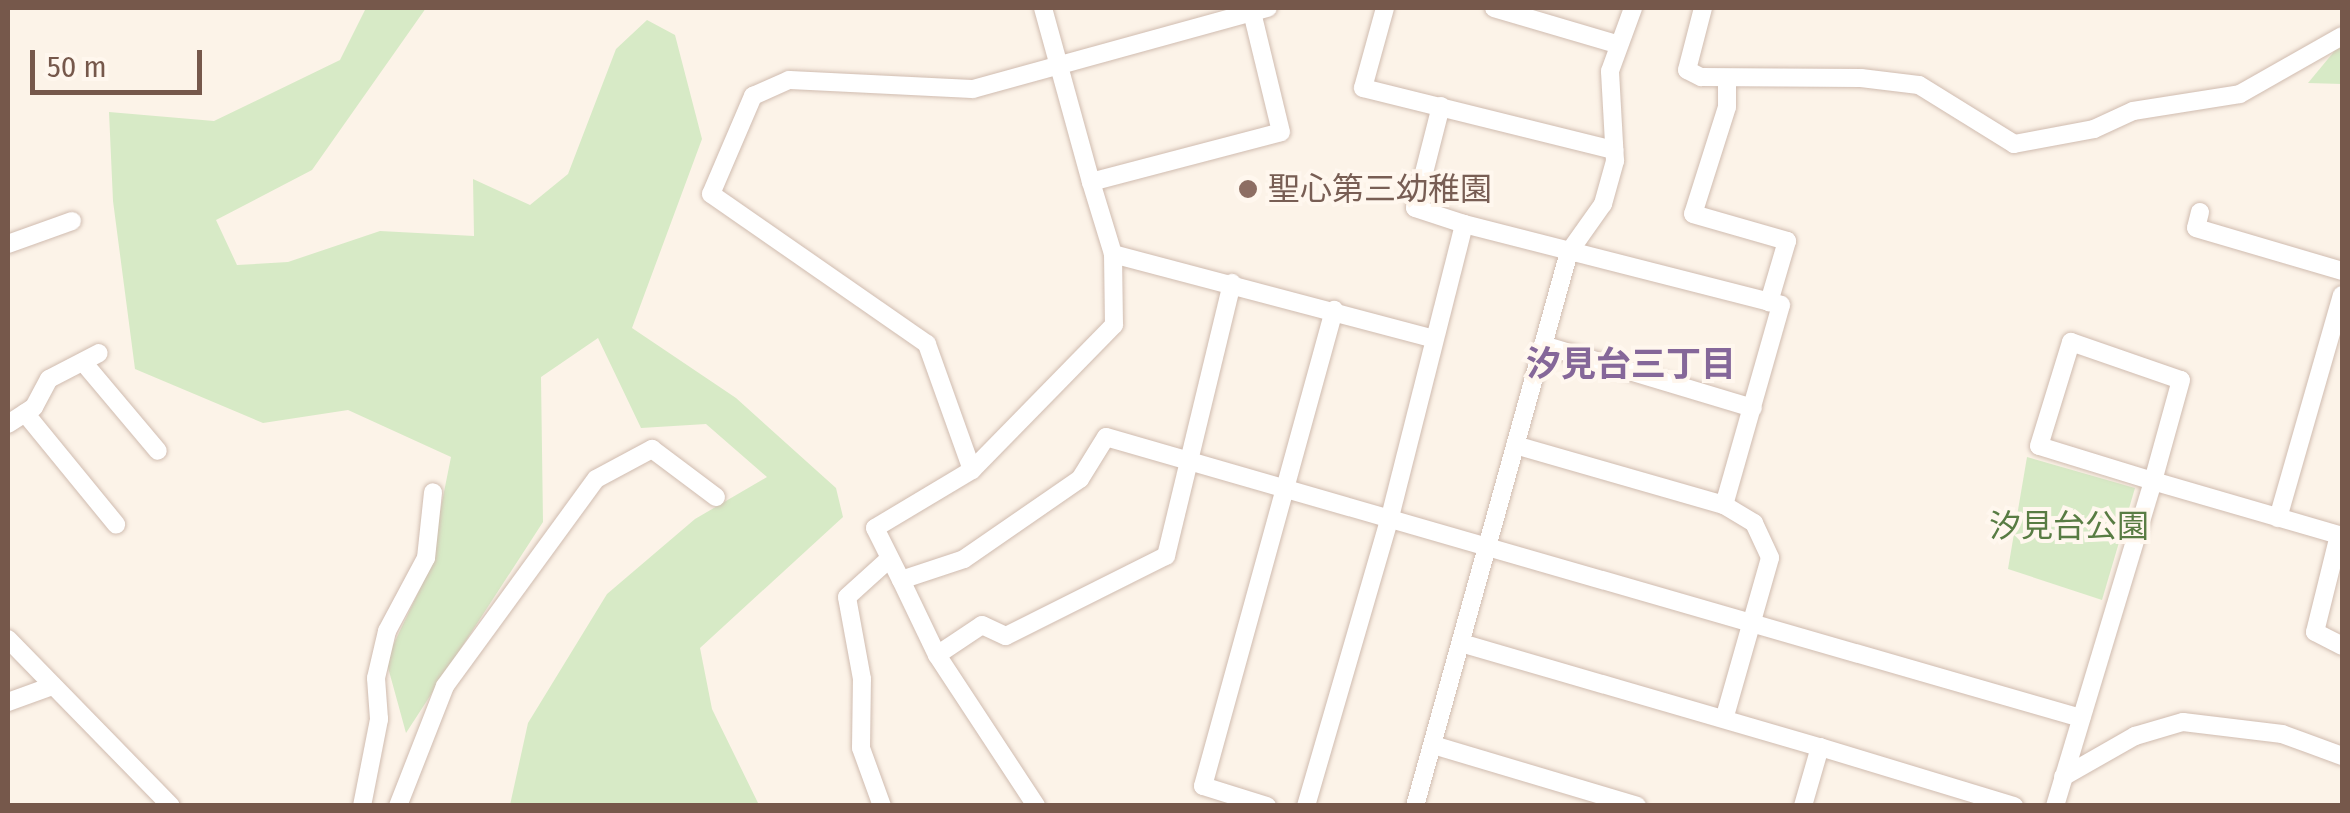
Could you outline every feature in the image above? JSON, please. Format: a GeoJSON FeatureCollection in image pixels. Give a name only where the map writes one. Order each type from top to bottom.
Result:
{"type":"FeatureCollection","features":[{"type":"Feature","properties":{"kind":"street"},"geometry":{"type":"LineString","coordinates":[[1036,806],[937,655],[874,528],[972,470],[1114,324],[1113,254],[1043,8]]}},
{"type":"Feature","properties":{"kind":"street"},"geometry":{"type":"LineString","coordinates":[[1385,8],[1363,88],[1614,150]]}},
{"type":"Feature","properties":{"kind":"street"},"geometry":{"type":"LineString","coordinates":[[1494,8],[1616,44]]}},
{"type":"Feature","properties":{"kind":"street"},"geometry":{"type":"LineString","coordinates":[[1415,806],[1568,252],[1603,204],[1614,150],[1610,71],[1616,44],[1633,8]]}},
{"type":"Feature","properties":{"kind":"street"},"geometry":{"type":"LineString","coordinates":[[1702,8],[1687,70],[1728,78],[1920,85],[2014,144],[2094,129],[2132,111],[2240,94],[2342,36]]}},
{"type":"Feature","properties":{"kind":"street"},"geometry":{"type":"LineString","coordinates":[[972,470],[927,344],[711,194],[753,96],[789,80],[973,89],[1061,70],[1257,9],[1282,132],[1091,182]]}},
{"type":"Feature","properties":{"kind":"street"},"geometry":{"type":"LineString","coordinates":[[1728,78],[1728,107],[1693,214],[1786,241],[1769,302]]}},
{"type":"Feature","properties":{"kind":"street"},"geometry":{"type":"LineString","coordinates":[[1440,106],[1415,208],[1568,252],[1782,305],[1724,505]]}},
{"type":"Feature","properties":{"kind":"street"},"geometry":{"type":"LineString","coordinates":[[2200,212],[2196,228],[2342,271]]}},
{"type":"Feature","properties":{"kind":"street"},"geometry":{"type":"LineString","coordinates":[[8,244],[72,222]]}},
{"type":"Feature","properties":{"kind":"street"},"geometry":{"type":"LineString","coordinates":[[1306,806],[1390,517],[1432,338],[1464,224]]}},
{"type":"Feature","properties":{"kind":"street"},"geometry":{"type":"LineString","coordinates":[[1113,254],[1432,338]]}},
{"type":"Feature","properties":{"kind":"street"},"geometry":{"type":"LineString","coordinates":[[937,655],[982,625],[1006,636],[1166,556],[1232,283]]}},
{"type":"Feature","properties":{"kind":"street"},"geometry":{"type":"LineString","coordinates":[[2278,518],[2334,353],[2342,295]]}},
{"type":"Feature","properties":{"kind":"street"},"geometry":{"type":"LineString","coordinates":[[1267,806],[1203,786],[1334,310]]}},
{"type":"Feature","properties":{"kind":"street"},"geometry":{"type":"LineString","coordinates":[[2054,806],[2153,482],[2181,380],[2072,342],[2039,446],[2153,482],[2339,535],[2316,632],[2342,646]]}},
{"type":"Feature","properties":{"kind":"street"},"geometry":{"type":"LineString","coordinates":[[1543,345],[1753,408]]}},
{"type":"Feature","properties":{"kind":"street"},"geometry":{"type":"LineString","coordinates":[[8,424],[25,413],[49,379],[91,358],[158,451]]}},
{"type":"Feature","properties":{"kind":"street"},"geometry":{"type":"LineString","coordinates":[[25,413],[116,524]]}},
{"type":"Feature","properties":{"kind":"street"},"geometry":{"type":"LineString","coordinates":[[901,580],[964,559],[1080,479],[1106,437],[1287,484],[2081,718]]}},
{"type":"Feature","properties":{"kind":"street"},"geometry":{"type":"LineString","coordinates":[[1515,445],[1740,509],[1767,541],[1770,558],[1724,719]]}},
{"type":"Feature","properties":{"kind":"street"},"geometry":{"type":"LineString","coordinates":[[398,806],[446,686],[596,479],[652,449],[716,497]]}},
{"type":"Feature","properties":{"kind":"street"},"geometry":{"type":"LineString","coordinates":[[362,806],[379,719],[376,678],[388,630],[426,558],[433,492]]}},
{"type":"Feature","properties":{"kind":"street"},"geometry":{"type":"LineString","coordinates":[[882,806],[861,748],[862,679],[847,597],[889,559]]}},
{"type":"Feature","properties":{"kind":"street"},"geometry":{"type":"LineString","coordinates":[[8,639],[172,806]]}},
{"type":"Feature","properties":{"kind":"street"},"geometry":{"type":"LineString","coordinates":[[1460,643],[2014,806]]}},
{"type":"Feature","properties":{"kind":"street"},"geometry":{"type":"LineString","coordinates":[[8,702],[52,686]]}},
{"type":"Feature","properties":{"kind":"street"},"geometry":{"type":"LineString","coordinates":[[2063,777],[2136,736],[2183,722],[2282,734],[2342,756]]}},
{"type":"Feature","properties":{"kind":"street"},"geometry":{"type":"LineString","coordinates":[[1432,745],[1637,806]]}},
{"type":"Feature","properties":{"kind":"street"},"geometry":{"type":"LineString","coordinates":[[1803,806],[1820,747]]}},
{"type":"Feature","properties":{"kind":"green space"},"geometry":{"type":"Polygon","coordinates":[[[366,8],[426,8],[312,170],[216,220],[237,265],[288,262],[380,231],[474,236],[473,179],[530,205],[568,174],[616,49],[647,20],[675,35],[702,139],[632,328],[736,398],[836,488],[843,517],[700,648],[712,709],[759,805],[510,805],[528,723],[607,594],[695,519],[767,477],[706,424],[641,428],[598,338],[541,377],[543,522],[406,733],[386,660],[428,572],[451,457],[348,410],[263,423],[135,369],[113,201],[109,112],[214,121],[340,60],[366,8]]]}},
{"type":"Feature","properties":{"kind":"green space"},"geometry":{"type":"Polygon","coordinates":[[[2342,42],[2342,84],[2308,83],[2342,42]]]}},
{"type":"Feature","properties":{"kind":"green space","name":"汐見台公園"},"geometry":{"type":"Polygon","coordinates":[[[2027,457],[2135,488],[2102,600],[2008,569],[2027,457]]]}},
{"type":"Feature","properties":{"kind":"place","name":"聖心第三幼稚園"},"geometry":{"type":"Point","coordinates":[1248,189]}},
{"type":"Feature","properties":{"kind":"district","name":"汐見台三丁目"},"geometry":{"type":"Point","coordinates":[1631,364]}}]}
